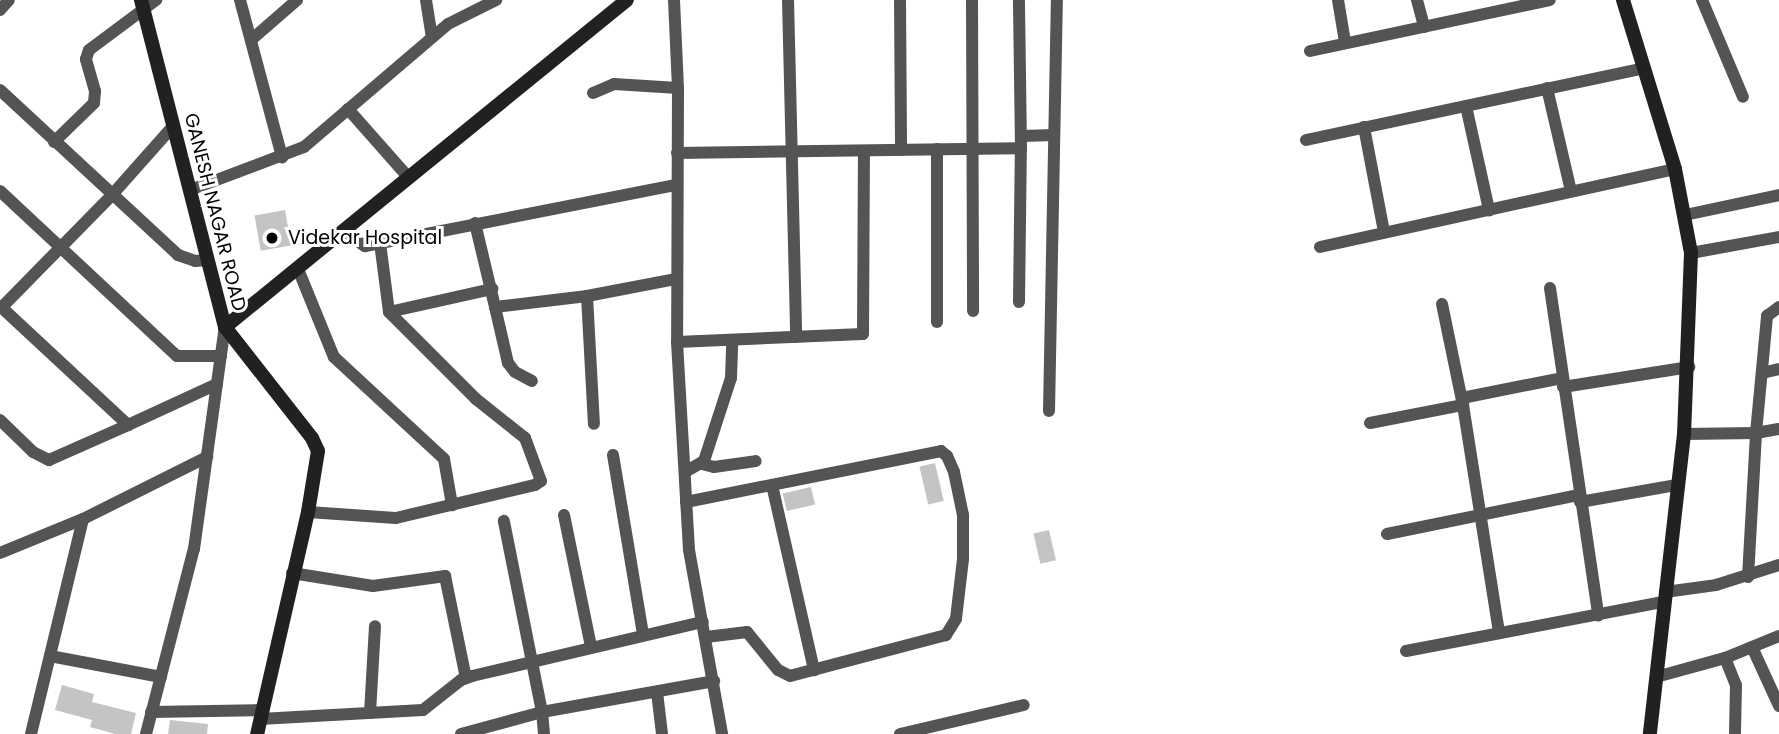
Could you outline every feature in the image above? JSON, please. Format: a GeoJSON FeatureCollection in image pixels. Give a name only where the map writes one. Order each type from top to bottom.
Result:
{"type":"FeatureCollection","features":[{"type":"Feature","properties":{"kind":"street"},"geometry":{"type":"LineString","coordinates":[[0,10],[9,0]]}},
{"type":"Feature","properties":{"kind":"street"},"geometry":{"type":"LineString","coordinates":[[54,142],[94,103],[95,91],[86,59],[89,50],[142,6],[156,0]]}},
{"type":"Feature","properties":{"kind":"street"},"geometry":{"type":"LineString","coordinates":[[240,0],[282,157]]}},
{"type":"Feature","properties":{"kind":"street"},"geometry":{"type":"LineString","coordinates":[[251,40],[297,0]]}},
{"type":"Feature","properties":{"kind":"street"},"geometry":{"type":"LineString","coordinates":[[426,0],[432,36]]}},
{"type":"Feature","properties":{"kind":"street"},"geometry":{"type":"LineString","coordinates":[[190,190],[304,147],[432,36],[470,11],[496,0]]}},
{"type":"Feature","properties":{"kind":"street"},"geometry":{"type":"LineString","coordinates":[[146,734],[194,549],[225,327],[627,0]]}},
{"type":"Feature","properties":{"kind":"street"},"geometry":{"type":"LineString","coordinates":[[674,0],[678,88],[677,342],[689,550],[722,734]]}},
{"type":"Feature","properties":{"kind":"street"},"geometry":{"type":"LineString","coordinates":[[788,0],[796,337]]}},
{"type":"Feature","properties":{"kind":"street"},"geometry":{"type":"LineString","coordinates":[[900,0],[901,150]]}},
{"type":"Feature","properties":{"kind":"street"},"geometry":{"type":"LineString","coordinates":[[972,0],[973,311]]}},
{"type":"Feature","properties":{"kind":"street"},"geometry":{"type":"LineString","coordinates":[[1019,0],[1022,142],[1019,302]]}},
{"type":"Feature","properties":{"kind":"street"},"geometry":{"type":"LineString","coordinates":[[1049,411],[1057,0]]}},
{"type":"Feature","properties":{"kind":"street"},"geometry":{"type":"LineString","coordinates":[[1338,0],[1345,42]]}},
{"type":"Feature","properties":{"kind":"street"},"geometry":{"type":"LineString","coordinates":[[1418,0],[1424,27]]}},
{"type":"Feature","properties":{"kind":"street"},"geometry":{"type":"LineString","coordinates":[[1310,51],[1523,3],[1550,0]]}},
{"type":"Feature","properties":{"kind":"street"},"geometry":{"type":"LineString","coordinates":[[1623,0],[1675,169],[1691,253],[1689,367],[1684,434],[1676,485],[1650,734]]}},
{"type":"Feature","properties":{"kind":"street"},"geometry":{"type":"LineString","coordinates":[[1702,0],[1743,97]]}},
{"type":"Feature","properties":{"kind":"street","name":"GANESH NAGAR ROAD"},"geometry":{"type":"LineString","coordinates":[[142,6],[225,327],[316,444],[308,512],[260,721]]}},
{"type":"Feature","properties":{"kind":"street"},"geometry":{"type":"LineString","coordinates":[[1306,139],[1644,68]]}},
{"type":"Feature","properties":{"kind":"street"},"geometry":{"type":"LineString","coordinates":[[593,93],[614,84],[678,88]]}},
{"type":"Feature","properties":{"kind":"street"},"geometry":{"type":"LineString","coordinates":[[1547,88],[1572,191]]}},
{"type":"Feature","properties":{"kind":"street"},"geometry":{"type":"LineString","coordinates":[[0,90],[111,196],[178,254],[195,261],[208,260]]}},
{"type":"Feature","properties":{"kind":"street"},"geometry":{"type":"LineString","coordinates":[[1466,106],[1489,210]]}},
{"type":"Feature","properties":{"kind":"street"},"geometry":{"type":"LineString","coordinates":[[348,109],[409,178]]}},
{"type":"Feature","properties":{"kind":"street"},"geometry":{"type":"LineString","coordinates":[[128,425],[1,307],[111,196],[174,125]]}},
{"type":"Feature","properties":{"kind":"street"},"geometry":{"type":"LineString","coordinates":[[1364,127],[1384,232]]}},
{"type":"Feature","properties":{"kind":"street"},"geometry":{"type":"LineString","coordinates":[[677,153],[973,149],[1054,135]]}},
{"type":"Feature","properties":{"kind":"street"},"geometry":{"type":"LineString","coordinates":[[937,149],[937,322]]}},
{"type":"Feature","properties":{"kind":"street"},"geometry":{"type":"LineString","coordinates":[[677,342],[864,332],[864,151]]}},
{"type":"Feature","properties":{"kind":"street"},"geometry":{"type":"LineString","coordinates":[[1320,247],[1675,169]]}},
{"type":"Feature","properties":{"kind":"street"},"geometry":{"type":"LineString","coordinates":[[344,231],[362,246],[676,185]]}},
{"type":"Feature","properties":{"kind":"street"},"geometry":{"type":"LineString","coordinates":[[0,191],[177,356],[221,356]]}},
{"type":"Feature","properties":{"kind":"street"},"geometry":{"type":"LineString","coordinates":[[1685,215],[1779,195]]}},
{"type":"Feature","properties":{"kind":"street"},"geometry":{"type":"LineString","coordinates":[[475,223],[508,363],[515,372],[532,381]]}},
{"type":"Feature","properties":{"kind":"street"},"geometry":{"type":"LineString","coordinates":[[1691,253],[1779,237]]}},
{"type":"Feature","properties":{"kind":"street"},"geometry":{"type":"LineString","coordinates":[[308,512],[380,519],[536,485],[541,478],[525,438],[476,399],[388,312],[380,243]]}},
{"type":"Feature","properties":{"kind":"street"},"geometry":{"type":"LineString","coordinates":[[298,269],[334,357],[444,459],[452,505]]}},
{"type":"Feature","properties":{"kind":"street"},"geometry":{"type":"LineString","coordinates":[[495,307],[587,296],[676,279]]}},
{"type":"Feature","properties":{"kind":"street"},"geometry":{"type":"LineString","coordinates":[[1550,288],[1598,615]]}},
{"type":"Feature","properties":{"kind":"street"},"geometry":{"type":"LineString","coordinates":[[388,312],[492,289]]}},
{"type":"Feature","properties":{"kind":"street"},"geometry":{"type":"LineString","coordinates":[[587,296],[594,424]]}},
{"type":"Feature","properties":{"kind":"street"},"geometry":{"type":"LineString","coordinates":[[1442,304],[1463,402],[1499,634]]}},
{"type":"Feature","properties":{"kind":"street"},"geometry":{"type":"LineString","coordinates":[[1748,577],[1756,433],[1768,316],[1779,307]]}},
{"type":"Feature","properties":{"kind":"street"},"geometry":{"type":"LineString","coordinates":[[702,464],[731,378],[732,340]]}},
{"type":"Feature","properties":{"kind":"street"},"geometry":{"type":"LineString","coordinates":[[1370,423],[1563,382],[1689,367]]}},
{"type":"Feature","properties":{"kind":"street"},"geometry":{"type":"LineString","coordinates":[[1762,373],[1779,369]]}},
{"type":"Feature","properties":{"kind":"street"},"geometry":{"type":"LineString","coordinates":[[0,420],[33,452],[49,460],[217,384]]}},
{"type":"Feature","properties":{"kind":"street"},"geometry":{"type":"LineString","coordinates":[[1684,434],[1756,433],[1779,429]]}},
{"type":"Feature","properties":{"kind":"street"},"geometry":{"type":"LineString","coordinates":[[686,502],[941,451],[947,456],[954,472],[963,515],[963,541],[954,626],[946,635],[790,676],[782,674],[747,632],[706,637]]}},
{"type":"Feature","properties":{"kind":"street"},"geometry":{"type":"LineString","coordinates":[[613,455],[643,635]]}},
{"type":"Feature","properties":{"kind":"street"},"geometry":{"type":"LineString","coordinates":[[0,553],[83,519],[207,457]]}},
{"type":"Feature","properties":{"kind":"street"},"geometry":{"type":"LineString","coordinates":[[685,472],[702,464],[714,467],[756,461]]}},
{"type":"Feature","properties":{"kind":"street"},"geometry":{"type":"LineString","coordinates":[[772,485],[814,670]]}},
{"type":"Feature","properties":{"kind":"street"},"geometry":{"type":"LineString","coordinates":[[1387,534],[1479,514],[1676,485]]}},
{"type":"Feature","properties":{"kind":"street"},"geometry":{"type":"LineString","coordinates":[[564,515],[591,647]]}},
{"type":"Feature","properties":{"kind":"street"},"geometry":{"type":"LineString","coordinates":[[31,734],[83,519]]}},
{"type":"Feature","properties":{"kind":"street"},"geometry":{"type":"LineString","coordinates":[[504,521],[544,734]]}},
{"type":"Feature","properties":{"kind":"street"},"geometry":{"type":"LineString","coordinates":[[1406,651],[1598,615],[1748,577],[1779,565]]}},
{"type":"Feature","properties":{"kind":"street"},"geometry":{"type":"LineString","coordinates":[[292,573],[373,586],[444,575],[466,678]]}},
{"type":"Feature","properties":{"kind":"street"},"geometry":{"type":"LineString","coordinates":[[152,712],[260,721],[423,710],[466,678],[532,660],[703,622]]}},
{"type":"Feature","properties":{"kind":"street"},"geometry":{"type":"LineString","coordinates":[[370,713],[375,626]]}},
{"type":"Feature","properties":{"kind":"street"},"geometry":{"type":"LineString","coordinates":[[1656,677],[1725,658],[1779,636]]}},
{"type":"Feature","properties":{"kind":"street"},"geometry":{"type":"LineString","coordinates":[[1752,647],[1779,706]]}},
{"type":"Feature","properties":{"kind":"street"},"geometry":{"type":"LineString","coordinates":[[50,656],[161,677]]}},
{"type":"Feature","properties":{"kind":"street"},"geometry":{"type":"LineString","coordinates":[[1725,658],[1736,685],[1735,734]]}},
{"type":"Feature","properties":{"kind":"street"},"geometry":{"type":"LineString","coordinates":[[461,734],[542,712],[714,681]]}},
{"type":"Feature","properties":{"kind":"street"},"geometry":{"type":"LineString","coordinates":[[657,692],[662,734]]}},
{"type":"Feature","properties":{"kind":"street"},"geometry":{"type":"LineString","coordinates":[[900,734],[1024,705]]}},
{"type":"Feature","properties":{"kind":"building"},"geometry":{"type":"Polygon","coordinates":[[[285,210],[291,245],[261,251],[254,215],[285,210]]]}},
{"type":"Feature","properties":{"kind":"building"},"geometry":{"type":"Polygon","coordinates":[[[935,463],[944,501],[928,505],[919,467],[935,463]]]}},
{"type":"Feature","properties":{"kind":"building"},"geometry":{"type":"Polygon","coordinates":[[[811,487],[815,505],[787,511],[783,494],[811,487]]]}},
{"type":"Feature","properties":{"kind":"building"},"geometry":{"type":"Polygon","coordinates":[[[1049,530],[1056,560],[1040,564],[1033,534],[1049,530]]]}},
{"type":"Feature","properties":{"kind":"building"},"geometry":{"type":"Polygon","coordinates":[[[62,685],[94,694],[92,702],[136,713],[131,734],[115,734],[90,727],[92,720],[55,710],[62,685]]]}},
{"type":"Feature","properties":{"kind":"building"},"geometry":{"type":"Polygon","coordinates":[[[170,720],[208,724],[207,734],[168,734],[170,720]]]}},
{"type":"Feature","properties":{"kind":"place","name":"Videkar Hospital"},"geometry":{"type":"Point","coordinates":[272,238]}}]}
